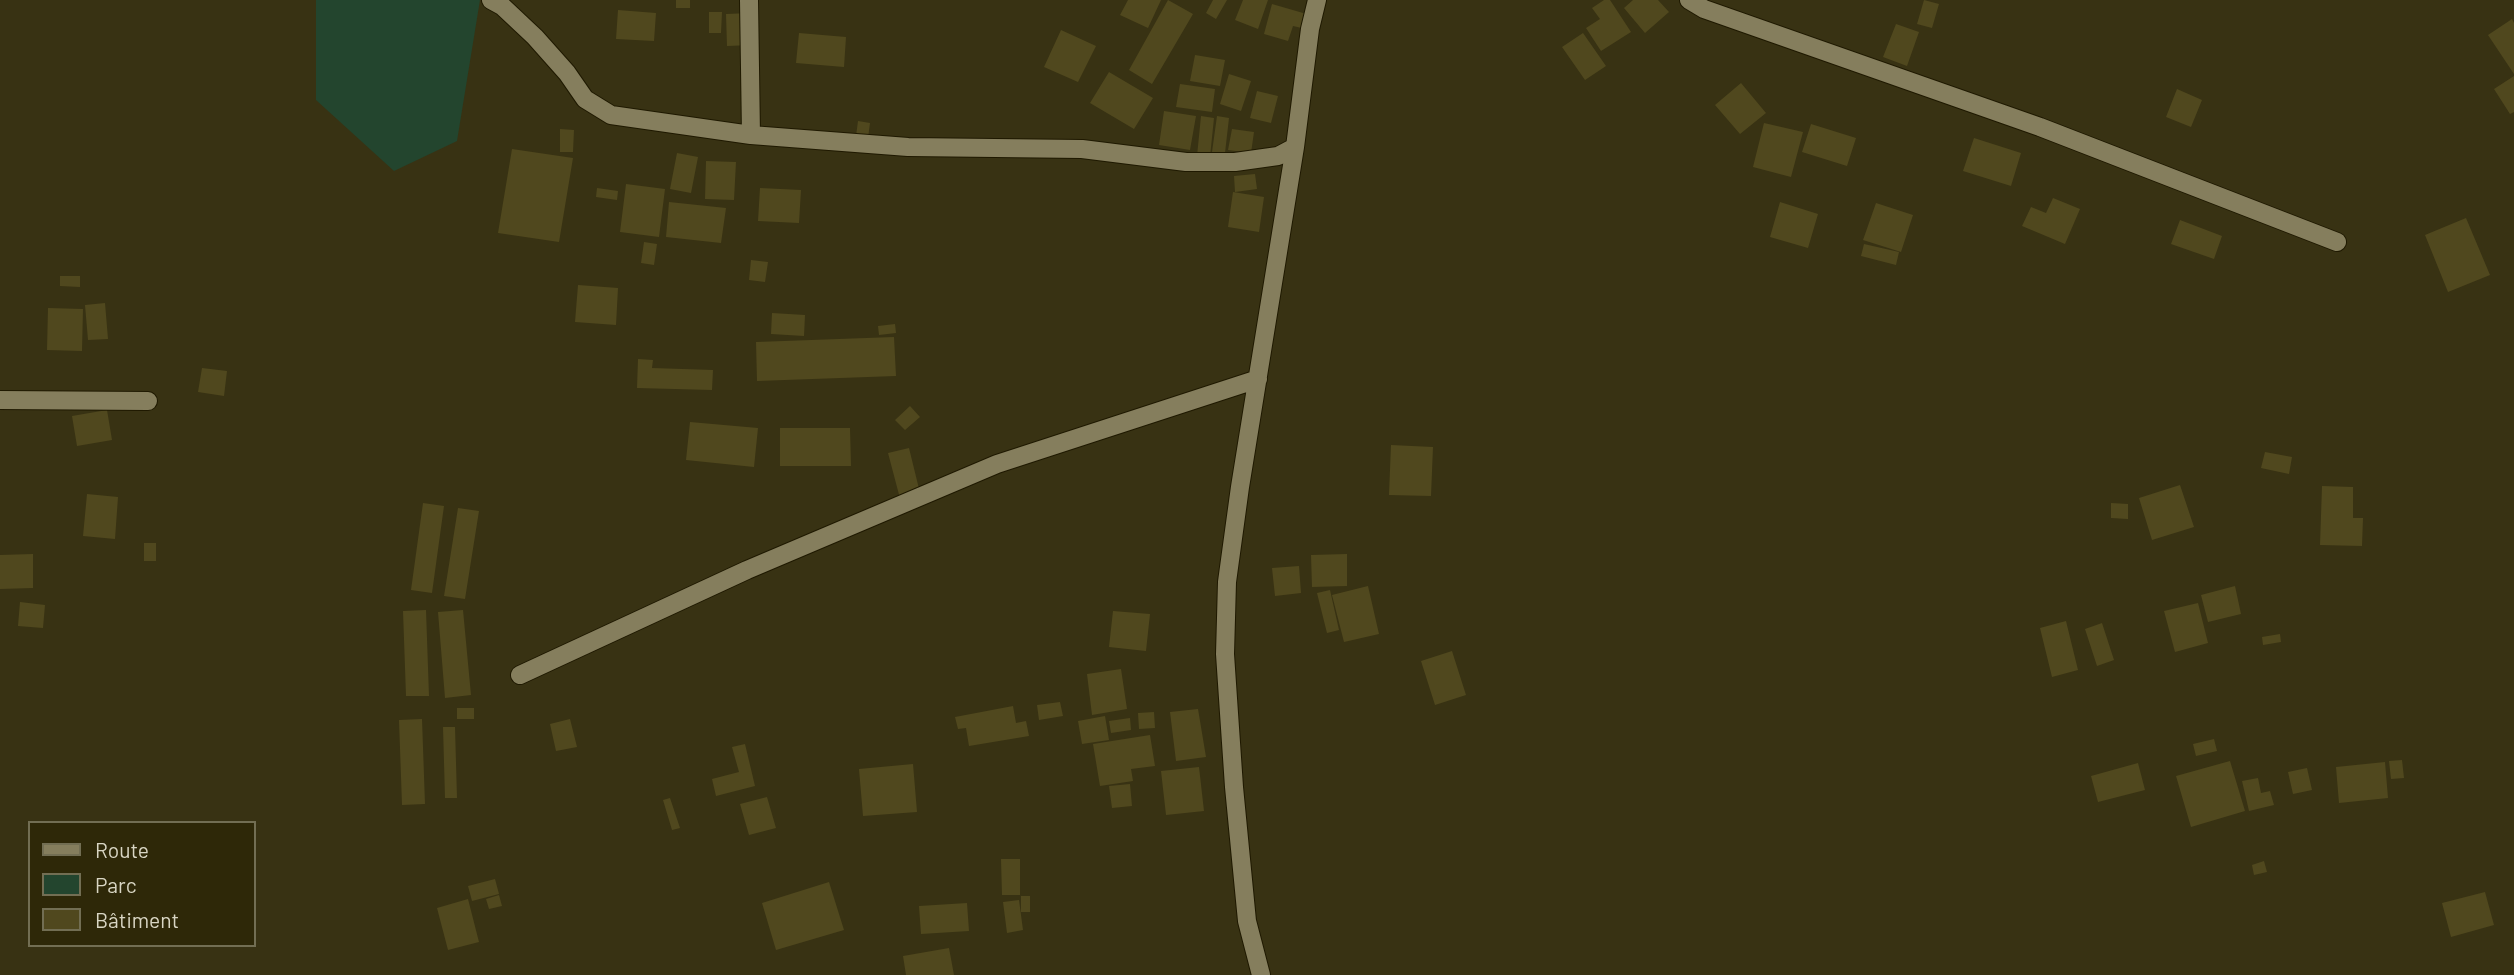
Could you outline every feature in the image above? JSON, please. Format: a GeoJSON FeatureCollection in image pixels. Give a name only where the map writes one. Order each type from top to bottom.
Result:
{"type":"FeatureCollection","features":[{"type":"Feature","properties":{"kind":"street"},"geometry":{"type":"LineString","coordinates":[[491,0],[502,6],[535,37],[567,73],[585,99],[611,115],[751,135],[908,147],[1082,149],[1186,162],[1235,162],[1267,158],[1278,156],[1295,147]]}},
{"type":"Feature","properties":{"kind":"street"},"geometry":{"type":"LineString","coordinates":[[749,0],[751,135]]}},
{"type":"Feature","properties":{"kind":"street"},"geometry":{"type":"LineString","coordinates":[[1261,975],[1247,921],[1234,787],[1225,654],[1227,582],[1295,147],[1310,29],[1317,0]]}},
{"type":"Feature","properties":{"kind":"street"},"geometry":{"type":"LineString","coordinates":[[1689,0],[1704,9],[2039,127],[2337,242]]}},
{"type":"Feature","properties":{"kind":"street"},"geometry":{"type":"LineString","coordinates":[[520,675],[747,570],[997,464],[1258,379]]}},
{"type":"Feature","properties":{"kind":"street"},"geometry":{"type":"LineString","coordinates":[[0,400],[148,401]]}},
{"type":"Feature","properties":{"kind":"green space"},"geometry":{"type":"Polygon","coordinates":[[[316,0],[480,0],[457,141],[394,171],[316,100],[316,0]]]}},
{"type":"Feature","properties":{"kind":"building"},"geometry":{"type":"Polygon","coordinates":[[[676,0],[690,0],[690,8],[676,8],[676,0]]]}},
{"type":"Feature","properties":{"kind":"building"},"geometry":{"type":"Polygon","coordinates":[[[1128,0],[1161,0],[1148,28],[1120,15],[1128,0]]]}},
{"type":"Feature","properties":{"kind":"building"},"geometry":{"type":"Polygon","coordinates":[[[1168,0],[1193,14],[1152,84],[1129,70],[1168,0]]]}},
{"type":"Feature","properties":{"kind":"building"},"geometry":{"type":"Polygon","coordinates":[[[1213,0],[1227,0],[1216,19],[1206,13],[1213,0]]]}},
{"type":"Feature","properties":{"kind":"building"},"geometry":{"type":"Polygon","coordinates":[[[1243,0],[1268,0],[1258,29],[1235,20],[1243,0]]]}},
{"type":"Feature","properties":{"kind":"building"},"geometry":{"type":"Polygon","coordinates":[[[1604,0],[1610,0],[1631,32],[1601,51],[1586,28],[1600,19],[1592,8],[1604,0]]]}},
{"type":"Feature","properties":{"kind":"building"},"geometry":{"type":"Polygon","coordinates":[[[1633,0],[1658,0],[1669,12],[1645,33],[1624,8],[1633,0]]]}},
{"type":"Feature","properties":{"kind":"building"},"geometry":{"type":"Polygon","coordinates":[[[1924,0],[1939,4],[1932,28],[1917,24],[1924,0]]]}},
{"type":"Feature","properties":{"kind":"building"},"geometry":{"type":"Polygon","coordinates":[[[1272,4],[1310,15],[1306,29],[1293,26],[1288,41],[1264,34],[1272,4]]]}},
{"type":"Feature","properties":{"kind":"building"},"geometry":{"type":"Polygon","coordinates":[[[618,10],[656,13],[654,41],[616,39],[618,10]]]}},
{"type":"Feature","properties":{"kind":"building"},"geometry":{"type":"Polygon","coordinates":[[[709,12],[722,12],[721,33],[709,33],[709,12]]]}},
{"type":"Feature","properties":{"kind":"building"},"geometry":{"type":"Polygon","coordinates":[[[750,13],[752,45],[727,46],[726,14],[750,13]]]}},
{"type":"Feature","properties":{"kind":"building"},"geometry":{"type":"Polygon","coordinates":[[[2512,19],[2514,23],[2514,74],[2488,35],[2512,19]]]}},
{"type":"Feature","properties":{"kind":"building"},"geometry":{"type":"Polygon","coordinates":[[[1896,24],[1919,32],[1907,66],[1883,57],[1896,24]]]}},
{"type":"Feature","properties":{"kind":"building"},"geometry":{"type":"Polygon","coordinates":[[[1061,30],[1096,46],[1078,82],[1044,67],[1061,30]]]}},
{"type":"Feature","properties":{"kind":"building"},"geometry":{"type":"Polygon","coordinates":[[[799,33],[846,37],[844,67],[796,63],[799,33]]]}},
{"type":"Feature","properties":{"kind":"building"},"geometry":{"type":"Polygon","coordinates":[[[1583,33],[1606,66],[1585,80],[1562,47],[1583,33]]]}},
{"type":"Feature","properties":{"kind":"building"},"geometry":{"type":"Polygon","coordinates":[[[1195,55],[1225,60],[1220,86],[1190,81],[1195,55]]]}},
{"type":"Feature","properties":{"kind":"building"},"geometry":{"type":"Polygon","coordinates":[[[1109,72],[1153,98],[1134,129],[1090,103],[1109,72]]]}},
{"type":"Feature","properties":{"kind":"building"},"geometry":{"type":"Polygon","coordinates":[[[1229,74],[1251,81],[1241,111],[1220,104],[1229,74]]]}},
{"type":"Feature","properties":{"kind":"building"},"geometry":{"type":"Polygon","coordinates":[[[2514,76],[2514,112],[2510,114],[2494,89],[2514,76]]]}},
{"type":"Feature","properties":{"kind":"building"},"geometry":{"type":"Polygon","coordinates":[[[1741,83],[1766,113],[1740,134],[1715,105],[1741,83]]]}},
{"type":"Feature","properties":{"kind":"building"},"geometry":{"type":"Polygon","coordinates":[[[1180,84],[1215,89],[1212,112],[1176,107],[1180,84]]]}},
{"type":"Feature","properties":{"kind":"building"},"geometry":{"type":"Polygon","coordinates":[[[2177,89],[2202,100],[2191,127],[2166,117],[2177,89]]]}},
{"type":"Feature","properties":{"kind":"building"},"geometry":{"type":"Polygon","coordinates":[[[1257,91],[1278,96],[1271,123],[1250,118],[1257,91]]]}},
{"type":"Feature","properties":{"kind":"building"},"geometry":{"type":"Polygon","coordinates":[[[1164,111],[1196,116],[1190,150],[1159,145],[1164,111]]]}},
{"type":"Feature","properties":{"kind":"building"},"geometry":{"type":"Polygon","coordinates":[[[1201,116],[1214,118],[1210,157],[1197,156],[1201,116]]]}},
{"type":"Feature","properties":{"kind":"building"},"geometry":{"type":"Polygon","coordinates":[[[1217,116],[1229,118],[1225,153],[1212,152],[1217,116]]]}},
{"type":"Feature","properties":{"kind":"building"},"geometry":{"type":"Polygon","coordinates":[[[858,121],[870,123],[868,138],[856,136],[858,121]]]}},
{"type":"Feature","properties":{"kind":"building"},"geometry":{"type":"Polygon","coordinates":[[[1764,123],[1803,132],[1791,177],[1753,167],[1764,123]]]}},
{"type":"Feature","properties":{"kind":"building"},"geometry":{"type":"Polygon","coordinates":[[[1811,124],[1856,138],[1847,166],[1802,152],[1811,124]]]}},
{"type":"Feature","properties":{"kind":"building"},"geometry":{"type":"Polygon","coordinates":[[[560,129],[574,130],[573,152],[560,152],[560,129]]]}},
{"type":"Feature","properties":{"kind":"building"},"geometry":{"type":"Polygon","coordinates":[[[1232,129],[1254,132],[1251,153],[1228,150],[1232,129]]]}},
{"type":"Feature","properties":{"kind":"building"},"geometry":{"type":"Polygon","coordinates":[[[1974,138],[2021,153],[2011,186],[1963,171],[1974,138]]]}},
{"type":"Feature","properties":{"kind":"building"},"geometry":{"type":"Polygon","coordinates":[[[512,149],[573,158],[559,242],[498,233],[512,149]]]}},
{"type":"Feature","properties":{"kind":"building"},"geometry":{"type":"Polygon","coordinates":[[[677,153],[698,157],[691,193],[670,189],[677,153]]]}},
{"type":"Feature","properties":{"kind":"building"},"geometry":{"type":"Polygon","coordinates":[[[706,161],[736,162],[734,200],[705,199],[706,161]]]}},
{"type":"Feature","properties":{"kind":"building"},"geometry":{"type":"Polygon","coordinates":[[[1255,174],[1257,189],[1235,192],[1234,176],[1255,174]]]}},
{"type":"Feature","properties":{"kind":"building"},"geometry":{"type":"Polygon","coordinates":[[[626,184],[665,189],[659,237],[620,232],[626,184]]]}},
{"type":"Feature","properties":{"kind":"building"},"geometry":{"type":"Polygon","coordinates":[[[597,188],[618,191],[617,200],[596,197],[597,188]]]}},
{"type":"Feature","properties":{"kind":"building"},"geometry":{"type":"Polygon","coordinates":[[[760,188],[801,190],[799,223],[758,221],[760,188]]]}},
{"type":"Feature","properties":{"kind":"building"},"geometry":{"type":"Polygon","coordinates":[[[1233,192],[1264,197],[1259,232],[1228,227],[1233,192]]]}},
{"type":"Feature","properties":{"kind":"building"},"geometry":{"type":"Polygon","coordinates":[[[2053,198],[2080,209],[2065,244],[2022,226],[2031,207],[2046,213],[2053,198]]]}},
{"type":"Feature","properties":{"kind":"building"},"geometry":{"type":"Polygon","coordinates":[[[669,202],[726,208],[721,243],[666,237],[669,202]]]}},
{"type":"Feature","properties":{"kind":"building"},"geometry":{"type":"Polygon","coordinates":[[[1780,202],[1818,214],[1808,248],[1770,237],[1780,202]]]}},
{"type":"Feature","properties":{"kind":"building"},"geometry":{"type":"Polygon","coordinates":[[[1876,203],[1913,215],[1901,252],[1863,240],[1876,203]]]}},
{"type":"Feature","properties":{"kind":"building"},"geometry":{"type":"Polygon","coordinates":[[[2466,218],[2490,275],[2448,292],[2425,235],[2466,218]]]}},
{"type":"Feature","properties":{"kind":"building"},"geometry":{"type":"Polygon","coordinates":[[[2180,220],[2222,236],[2214,259],[2171,244],[2180,220]]]}},
{"type":"Feature","properties":{"kind":"building"},"geometry":{"type":"Polygon","coordinates":[[[644,242],[657,244],[654,265],[641,263],[644,242]]]}},
{"type":"Feature","properties":{"kind":"building"},"geometry":{"type":"Polygon","coordinates":[[[1864,244],[1899,252],[1896,265],[1861,256],[1864,244]]]}},
{"type":"Feature","properties":{"kind":"building"},"geometry":{"type":"Polygon","coordinates":[[[751,260],[768,262],[765,282],[749,280],[751,260]]]}},
{"type":"Feature","properties":{"kind":"building"},"geometry":{"type":"Polygon","coordinates":[[[60,276],[80,276],[80,287],[60,286],[60,276]]]}},
{"type":"Feature","properties":{"kind":"building"},"geometry":{"type":"Polygon","coordinates":[[[578,285],[618,288],[616,325],[575,322],[578,285]]]}},
{"type":"Feature","properties":{"kind":"building"},"geometry":{"type":"Polygon","coordinates":[[[105,303],[108,339],[88,340],[85,305],[105,303]]]}},
{"type":"Feature","properties":{"kind":"building"},"geometry":{"type":"Polygon","coordinates":[[[48,308],[83,309],[82,351],[47,350],[48,308]]]}},
{"type":"Feature","properties":{"kind":"building"},"geometry":{"type":"Polygon","coordinates":[[[772,313],[805,315],[804,336],[771,334],[772,313]]]}},
{"type":"Feature","properties":{"kind":"building"},"geometry":{"type":"Polygon","coordinates":[[[895,324],[896,333],[879,335],[878,326],[895,324]]]}},
{"type":"Feature","properties":{"kind":"building"},"geometry":{"type":"Polygon","coordinates":[[[894,337],[896,376],[757,381],[756,342],[894,337]]]}},
{"type":"Feature","properties":{"kind":"building"},"geometry":{"type":"Polygon","coordinates":[[[638,359],[653,360],[652,368],[713,370],[712,390],[637,388],[638,359]]]}},
{"type":"Feature","properties":{"kind":"building"},"geometry":{"type":"Polygon","coordinates":[[[202,368],[227,371],[224,396],[198,392],[202,368]]]}},
{"type":"Feature","properties":{"kind":"building"},"geometry":{"type":"Polygon","coordinates":[[[910,406],[920,417],[905,430],[895,420],[910,406]]]}},
{"type":"Feature","properties":{"kind":"building"},"geometry":{"type":"Polygon","coordinates":[[[107,410],[112,440],[77,446],[72,416],[107,410]]]}},
{"type":"Feature","properties":{"kind":"building"},"geometry":{"type":"Polygon","coordinates":[[[690,422],[758,428],[754,467],[686,460],[690,422]]]}},
{"type":"Feature","properties":{"kind":"building"},"geometry":{"type":"Polygon","coordinates":[[[780,428],[850,428],[851,466],[780,466],[780,428]]]}},
{"type":"Feature","properties":{"kind":"building"},"geometry":{"type":"Polygon","coordinates":[[[1391,445],[1433,447],[1431,496],[1389,495],[1391,445]]]}},
{"type":"Feature","properties":{"kind":"building"},"geometry":{"type":"Polygon","coordinates":[[[909,448],[922,501],[902,506],[888,453],[909,448]]]}},
{"type":"Feature","properties":{"kind":"building"},"geometry":{"type":"Polygon","coordinates":[[[2265,452],[2292,457],[2289,474],[2261,468],[2265,452]]]}},
{"type":"Feature","properties":{"kind":"building"},"geometry":{"type":"Polygon","coordinates":[[[2180,485],[2194,527],[2152,540],[2139,498],[2180,485]]]}},
{"type":"Feature","properties":{"kind":"building"},"geometry":{"type":"Polygon","coordinates":[[[2322,486],[2353,487],[2353,518],[2363,518],[2362,546],[2320,545],[2322,486]]]}},
{"type":"Feature","properties":{"kind":"building"},"geometry":{"type":"Polygon","coordinates":[[[87,494],[118,497],[115,539],[83,536],[87,494]]]}},
{"type":"Feature","properties":{"kind":"building"},"geometry":{"type":"Polygon","coordinates":[[[423,503],[444,506],[432,593],[411,590],[423,503]]]}},
{"type":"Feature","properties":{"kind":"building"},"geometry":{"type":"Polygon","coordinates":[[[2111,503],[2128,504],[2128,519],[2111,518],[2111,503]]]}},
{"type":"Feature","properties":{"kind":"building"},"geometry":{"type":"Polygon","coordinates":[[[458,508],[479,511],[465,599],[444,596],[458,508]]]}},
{"type":"Feature","properties":{"kind":"building"},"geometry":{"type":"Polygon","coordinates":[[[144,543],[156,543],[156,561],[144,561],[144,543]]]}},
{"type":"Feature","properties":{"kind":"building"},"geometry":{"type":"Polygon","coordinates":[[[33,554],[33,588],[0,589],[0,555],[33,554]]]}},
{"type":"Feature","properties":{"kind":"building"},"geometry":{"type":"Polygon","coordinates":[[[1347,554],[1347,586],[1312,587],[1311,555],[1347,554]]]}},
{"type":"Feature","properties":{"kind":"building"},"geometry":{"type":"Polygon","coordinates":[[[1299,566],[1301,593],[1275,596],[1272,568],[1299,566]]]}},
{"type":"Feature","properties":{"kind":"building"},"geometry":{"type":"Polygon","coordinates":[[[1368,586],[1379,634],[1344,642],[1332,595],[1368,586]]]}},
{"type":"Feature","properties":{"kind":"building"},"geometry":{"type":"Polygon","coordinates":[[[2235,586],[2241,614],[2208,622],[2201,595],[2235,586]]]}},
{"type":"Feature","properties":{"kind":"building"},"geometry":{"type":"Polygon","coordinates":[[[1330,590],[1339,630],[1327,633],[1317,593],[1330,590]]]}},
{"type":"Feature","properties":{"kind":"building"},"geometry":{"type":"Polygon","coordinates":[[[20,602],[45,605],[43,628],[18,626],[20,602]]]}},
{"type":"Feature","properties":{"kind":"building"},"geometry":{"type":"Polygon","coordinates":[[[2198,603],[2208,643],[2175,652],[2164,611],[2198,603]]]}},
{"type":"Feature","properties":{"kind":"building"},"geometry":{"type":"Polygon","coordinates":[[[426,610],[429,696],[406,696],[403,611],[426,610]]]}},
{"type":"Feature","properties":{"kind":"building"},"geometry":{"type":"Polygon","coordinates":[[[463,610],[471,695],[445,698],[438,612],[463,610]]]}},
{"type":"Feature","properties":{"kind":"building"},"geometry":{"type":"Polygon","coordinates":[[[1113,611],[1150,614],[1146,651],[1109,647],[1113,611]]]}},
{"type":"Feature","properties":{"kind":"building"},"geometry":{"type":"Polygon","coordinates":[[[2066,621],[2078,670],[2052,677],[2040,628],[2066,621]]]}},
{"type":"Feature","properties":{"kind":"building"},"geometry":{"type":"Polygon","coordinates":[[[2102,623],[2114,660],[2097,666],[2085,629],[2102,623]]]}},
{"type":"Feature","properties":{"kind":"building"},"geometry":{"type":"Polygon","coordinates":[[[2280,634],[2281,642],[2263,645],[2262,637],[2280,634]]]}},
{"type":"Feature","properties":{"kind":"building"},"geometry":{"type":"Polygon","coordinates":[[[1452,651],[1466,695],[1435,705],[1421,661],[1452,651]]]}},
{"type":"Feature","properties":{"kind":"building"},"geometry":{"type":"Polygon","coordinates":[[[1121,669],[1127,709],[1092,715],[1087,674],[1121,669]]]}},
{"type":"Feature","properties":{"kind":"building"},"geometry":{"type":"Polygon","coordinates":[[[1060,702],[1063,716],[1039,720],[1037,705],[1060,702]]]}},
{"type":"Feature","properties":{"kind":"building"},"geometry":{"type":"Polygon","coordinates":[[[1013,706],[1016,723],[1026,721],[1029,736],[969,746],[966,728],[958,729],[955,717],[1013,706]]]}},
{"type":"Feature","properties":{"kind":"building"},"geometry":{"type":"Polygon","coordinates":[[[457,708],[474,708],[474,719],[457,719],[457,708]]]}},
{"type":"Feature","properties":{"kind":"building"},"geometry":{"type":"Polygon","coordinates":[[[1198,709],[1206,757],[1176,761],[1170,712],[1198,709]]]}},
{"type":"Feature","properties":{"kind":"building"},"geometry":{"type":"Polygon","coordinates":[[[1154,712],[1155,728],[1139,729],[1138,713],[1154,712]]]}},
{"type":"Feature","properties":{"kind":"building"},"geometry":{"type":"Polygon","coordinates":[[[1105,716],[1109,740],[1082,744],[1078,721],[1105,716]]]}},
{"type":"Feature","properties":{"kind":"building"},"geometry":{"type":"Polygon","coordinates":[[[1130,718],[1131,730],[1111,733],[1109,721],[1130,718]]]}},
{"type":"Feature","properties":{"kind":"building"},"geometry":{"type":"Polygon","coordinates":[[[422,719],[425,804],[402,805],[399,720],[422,719]]]}},
{"type":"Feature","properties":{"kind":"building"},"geometry":{"type":"Polygon","coordinates":[[[570,719],[577,747],[556,751],[550,724],[570,719]]]}},
{"type":"Feature","properties":{"kind":"building"},"geometry":{"type":"Polygon","coordinates":[[[443,727],[455,727],[457,798],[445,798],[443,727]]]}},
{"type":"Feature","properties":{"kind":"building"},"geometry":{"type":"Polygon","coordinates":[[[1150,735],[1155,766],[1131,769],[1133,781],[1100,786],[1093,744],[1150,735]]]}},
{"type":"Feature","properties":{"kind":"building"},"geometry":{"type":"Polygon","coordinates":[[[2214,739],[2217,751],[2196,756],[2193,744],[2214,739]]]}},
{"type":"Feature","properties":{"kind":"building"},"geometry":{"type":"Polygon","coordinates":[[[745,744],[755,786],[716,796],[712,779],[739,772],[732,747],[745,744]]]}},
{"type":"Feature","properties":{"kind":"building"},"geometry":{"type":"Polygon","coordinates":[[[2402,760],[2404,778],[2391,779],[2389,761],[2402,760]]]}},
{"type":"Feature","properties":{"kind":"building"},"geometry":{"type":"Polygon","coordinates":[[[2230,761],[2245,811],[2191,827],[2176,776],[2230,761]]]}},
{"type":"Feature","properties":{"kind":"building"},"geometry":{"type":"Polygon","coordinates":[[[2385,762],[2388,798],[2339,803],[2336,767],[2385,762]]]}},
{"type":"Feature","properties":{"kind":"building"},"geometry":{"type":"Polygon","coordinates":[[[2138,763],[2145,790],[2098,802],[2091,776],[2138,763]]]}},
{"type":"Feature","properties":{"kind":"building"},"geometry":{"type":"Polygon","coordinates":[[[913,764],[917,812],[863,816],[859,769],[913,764]]]}},
{"type":"Feature","properties":{"kind":"building"},"geometry":{"type":"Polygon","coordinates":[[[1199,767],[1204,811],[1166,815],[1161,771],[1199,767]]]}},
{"type":"Feature","properties":{"kind":"building"},"geometry":{"type":"Polygon","coordinates":[[[2307,768],[2312,790],[2293,794],[2288,772],[2307,768]]]}},
{"type":"Feature","properties":{"kind":"building"},"geometry":{"type":"Polygon","coordinates":[[[2258,778],[2261,793],[2270,791],[2274,805],[2249,811],[2242,781],[2258,778]]]}},
{"type":"Feature","properties":{"kind":"building"},"geometry":{"type":"Polygon","coordinates":[[[1130,784],[1132,806],[1112,808],[1109,786],[1130,784]]]}},
{"type":"Feature","properties":{"kind":"building"},"geometry":{"type":"Polygon","coordinates":[[[767,797],[776,828],[749,835],[740,804],[767,797]]]}},
{"type":"Feature","properties":{"kind":"building"},"geometry":{"type":"Polygon","coordinates":[[[670,798],[680,828],[672,830],[663,800],[670,798]]]}},
{"type":"Feature","properties":{"kind":"building"},"geometry":{"type":"Polygon","coordinates":[[[1001,859],[1020,859],[1020,895],[1002,895],[1001,859]]]}},
{"type":"Feature","properties":{"kind":"building"},"geometry":{"type":"Polygon","coordinates":[[[2264,861],[2267,872],[2254,875],[2252,865],[2264,861]]]}},
{"type":"Feature","properties":{"kind":"building"},"geometry":{"type":"Polygon","coordinates":[[[495,879],[499,894],[472,901],[468,886],[495,879]]]}},
{"type":"Feature","properties":{"kind":"building"},"geometry":{"type":"Polygon","coordinates":[[[829,882],[844,930],[776,950],[762,903],[829,882]]]}},
{"type":"Feature","properties":{"kind":"building"},"geometry":{"type":"Polygon","coordinates":[[[2485,892],[2494,925],[2451,937],[2442,903],[2485,892]]]}},
{"type":"Feature","properties":{"kind":"building"},"geometry":{"type":"Polygon","coordinates":[[[499,895],[502,906],[489,909],[486,899],[499,895]]]}},
{"type":"Feature","properties":{"kind":"building"},"geometry":{"type":"Polygon","coordinates":[[[1021,896],[1030,896],[1030,912],[1021,912],[1021,896]]]}},
{"type":"Feature","properties":{"kind":"building"},"geometry":{"type":"Polygon","coordinates":[[[468,899],[479,942],[448,950],[437,908],[468,899]]]}},
{"type":"Feature","properties":{"kind":"building"},"geometry":{"type":"Polygon","coordinates":[[[1019,900],[1023,930],[1007,933],[1003,902],[1019,900]]]}},
{"type":"Feature","properties":{"kind":"building"},"geometry":{"type":"Polygon","coordinates":[[[967,903],[969,931],[921,934],[919,906],[967,903]]]}},
{"type":"Feature","properties":{"kind":"building"},"geometry":{"type":"Polygon","coordinates":[[[949,948],[954,975],[906,975],[903,956],[949,948]]]}}]}
